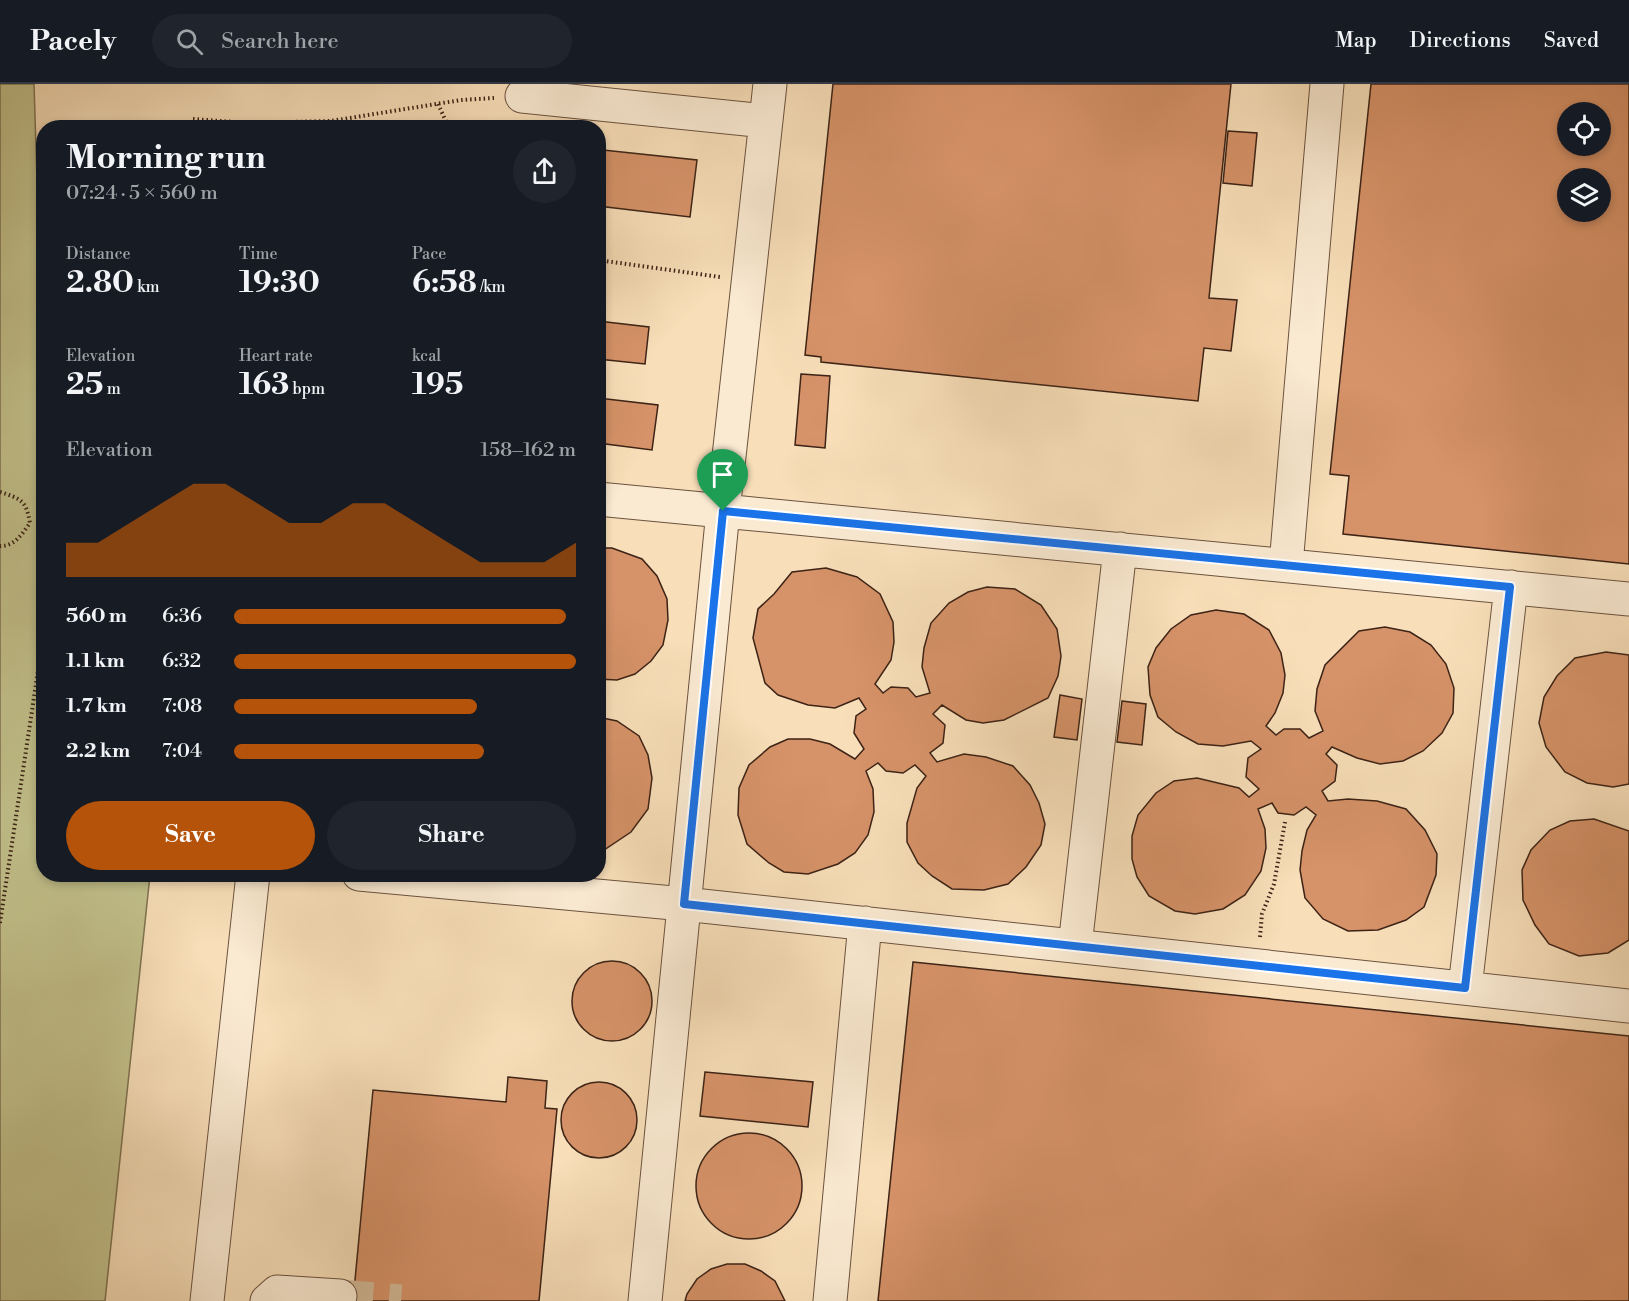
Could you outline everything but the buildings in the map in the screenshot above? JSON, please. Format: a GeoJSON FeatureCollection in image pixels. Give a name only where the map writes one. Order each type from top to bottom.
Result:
{"type":"FeatureCollection","features":[{"type":"Feature","properties":{"kind":"lane"},"geometry":{"type":"LineString","coordinates":[[645,1301],[723,511],[770,84]]}},
{"type":"Feature","properties":{"kind":"lane"},"geometry":{"type":"LineString","coordinates":[[1286,565],[1327,84]]}},
{"type":"Feature","properties":{"kind":"lane"},"geometry":{"type":"LineString","coordinates":[[522,96],[766,121]]}},
{"type":"Feature","properties":{"kind":"lane"},"geometry":{"type":"LineString","coordinates":[[606,500],[1629,599]]}},
{"type":"Feature","properties":{"kind":"lane"},"geometry":{"type":"LineString","coordinates":[[1075,946],[1120,549]]}},
{"type":"Feature","properties":{"kind":"lane"},"geometry":{"type":"LineString","coordinates":[[1465,988],[1510,587]]}},
{"type":"Feature","properties":{"kind":"lane"},"geometry":{"type":"LineString","coordinates":[[207,1301],[252,882]]}},
{"type":"Feature","properties":{"kind":"lane"},"geometry":{"type":"LineString","coordinates":[[446,882],[684,904],[1629,1006]]}},
{"type":"Feature","properties":{"kind":"lane"},"geometry":{"type":"LineString","coordinates":[[830,1301],[865,923]]}},
{"type":"Feature","properties":{"kind":"lane"},"geometry":{"type":"LineString","coordinates":[[267,1301],[277,1293],[340,1296]]}},
{"type":"Feature","properties":{"kind":"path"},"geometry":{"type":"LineString","coordinates":[[337,120],[461,100],[522,96]]}},
{"type":"Feature","properties":{"kind":"path"},"geometry":{"type":"LineString","coordinates":[[438,104],[445,120]]}},
{"type":"Feature","properties":{"kind":"path"},"geometry":{"type":"LineString","coordinates":[[194,119],[208,120]]}},
{"type":"Feature","properties":{"kind":"path"},"geometry":{"type":"LineString","coordinates":[[606,261],[750,282]]}},
{"type":"Feature","properties":{"kind":"path"},"geometry":{"type":"LineString","coordinates":[[0,492],[16,498],[27,507],[30,523],[17,540],[4,547],[0,546]]}},
{"type":"Feature","properties":{"kind":"path"},"geometry":{"type":"LineString","coordinates":[[0,923],[36,684]]}},
{"type":"Feature","properties":{"kind":"path"},"geometry":{"type":"LineString","coordinates":[[1257,966],[1262,914],[1274,884],[1285,822]]}},
{"type":"Feature","properties":{"kind":"shaded area"},"geometry":{"type":"Polygon","coordinates":[[[0,84],[34,84],[36,149],[36,882],[149,882],[105,1301],[0,1301],[0,84]]]}},
{"type":"Feature","properties":{"kind":"tunnel"},"geometry":{"type":"LineString","coordinates":[[340,1296],[401,1301]]}},
{"type":"Feature","properties":{"kind":"route"},"geometry":{"type":"LineString","coordinates":[[723,511],[1510,587],[1465,988],[684,904],[723,511]]}}]}
